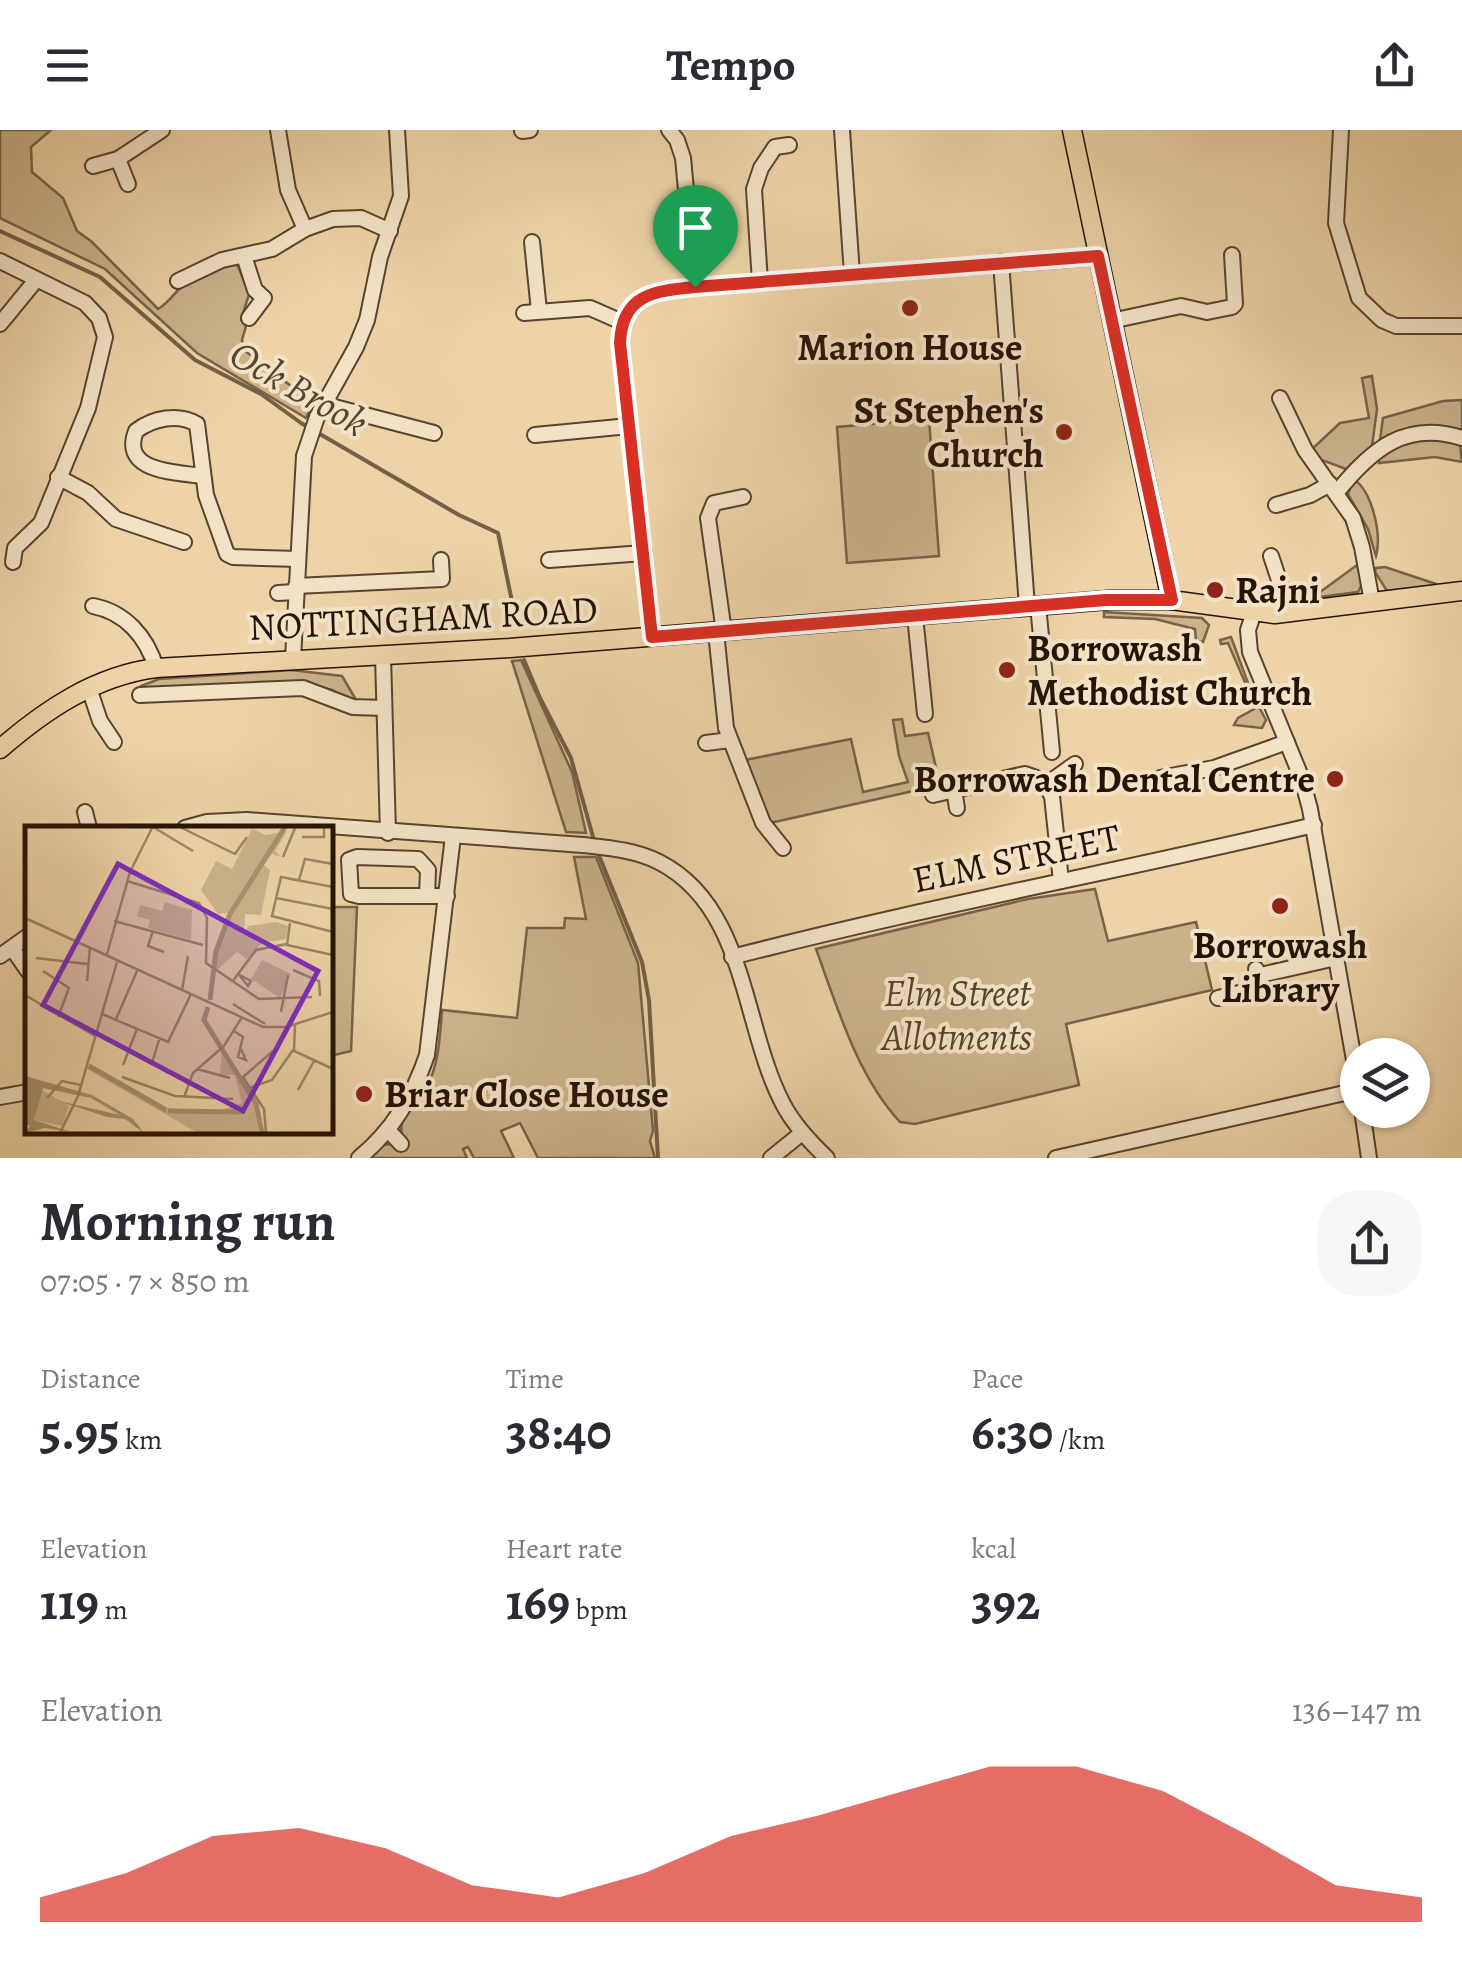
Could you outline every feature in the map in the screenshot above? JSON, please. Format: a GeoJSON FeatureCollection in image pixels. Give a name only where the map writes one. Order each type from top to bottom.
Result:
{"type":"FeatureCollection","features":[{"type":"Feature","properties":{"kind":"main road"},"geometry":{"type":"LineString","coordinates":[[1072,130],[1172,600]]}},
{"type":"Feature","properties":{"kind":"main road","name":"NOTTINGHAM ROAD"},"geometry":{"type":"LineString","coordinates":[[0,749],[61,702],[121,675],[156,668],[652,637],[1106,600],[1172,600],[1290,613],[1462,590]]}},
{"type":"Feature","properties":{"kind":"street"},"geometry":{"type":"LineString","coordinates":[[94,166],[118,159],[162,130]]}},
{"type":"Feature","properties":{"kind":"street"},"geometry":{"type":"LineString","coordinates":[[278,130],[288,190],[305,229]]}},
{"type":"Feature","properties":{"kind":"street"},"geometry":{"type":"LineString","coordinates":[[293,659],[304,456],[320,411],[362,335],[380,256],[402,196],[397,130]]}},
{"type":"Feature","properties":{"kind":"street"},"geometry":{"type":"LineString","coordinates":[[522,131],[530,130]]}},
{"type":"Feature","properties":{"kind":"street"},"geometry":{"type":"LineString","coordinates":[[669,130],[683,158],[695,287]]}},
{"type":"Feature","properties":{"kind":"street"},"geometry":{"type":"LineString","coordinates":[[842,130],[852,274]]}},
{"type":"Feature","properties":{"kind":"street"},"geometry":{"type":"LineString","coordinates":[[1341,130],[1336,223],[1344,259],[1360,298],[1382,320],[1396,326],[1462,326]]}},
{"type":"Feature","properties":{"kind":"street"},"geometry":{"type":"LineString","coordinates":[[760,282],[754,189],[761,168],[775,148],[790,145]]}},
{"type":"Feature","properties":{"kind":"street"},"geometry":{"type":"LineString","coordinates":[[118,159],[128,184]]}},
{"type":"Feature","properties":{"kind":"street"},"geometry":{"type":"LineString","coordinates":[[178,281],[209,264],[272,249],[305,229],[333,219],[354,217],[390,231]]}},
{"type":"Feature","properties":{"kind":"street"},"geometry":{"type":"LineString","coordinates":[[532,242],[532,312],[590,308],[622,322]]}},
{"type":"Feature","properties":{"kind":"street"},"geometry":{"type":"LineString","coordinates":[[1111,321],[1181,306],[1207,312],[1232,307],[1232,255]]}},
{"type":"Feature","properties":{"kind":"street"},"geometry":{"type":"LineString","coordinates":[[244,256],[256,290],[264,298],[249,318]]}},
{"type":"Feature","properties":{"kind":"street"},"geometry":{"type":"LineString","coordinates":[[652,637],[620,343],[622,322],[630,307],[648,295],[695,287],[1098,256]]}},
{"type":"Feature","properties":{"kind":"street"},"geometry":{"type":"LineString","coordinates":[[0,261],[85,303],[100,318],[104,330],[104,346],[90,399],[41,524],[15,548],[13,562]]}},
{"type":"Feature","properties":{"kind":"street"},"geometry":{"type":"LineString","coordinates":[[1001,262],[1032,606],[1052,752]]}},
{"type":"Feature","properties":{"kind":"street"},"geometry":{"type":"LineString","coordinates":[[0,324],[36,280]]}},
{"type":"Feature","properties":{"kind":"street"},"geometry":{"type":"LineString","coordinates":[[1280,398],[1297,437],[1334,488],[1358,535],[1372,602]]}},
{"type":"Feature","properties":{"kind":"street"},"geometry":{"type":"LineString","coordinates":[[320,411],[434,432]]}},
{"type":"Feature","properties":{"kind":"street"},"geometry":{"type":"LineString","coordinates":[[202,476],[142,463],[132,445],[136,431],[159,420],[191,420],[200,434],[202,476],[227,554],[298,559]]}},
{"type":"Feature","properties":{"kind":"street"},"geometry":{"type":"LineString","coordinates":[[535,435],[629,426]]}},
{"type":"Feature","properties":{"kind":"street"},"geometry":{"type":"LineString","coordinates":[[1276,505],[1334,488],[1386,445],[1422,432],[1462,438]]}},
{"type":"Feature","properties":{"kind":"street"},"geometry":{"type":"LineString","coordinates":[[60,470],[116,519],[184,542]]}},
{"type":"Feature","properties":{"kind":"street"},"geometry":{"type":"LineString","coordinates":[[743,497],[719,501],[710,507],[708,518],[720,632],[722,712],[763,822],[782,848]]}},
{"type":"Feature","properties":{"kind":"street"},"geometry":{"type":"LineString","coordinates":[[548,560],[644,553]]}},
{"type":"Feature","properties":{"kind":"street"},"geometry":{"type":"LineString","coordinates":[[1270,556],[1290,613]]}},
{"type":"Feature","properties":{"kind":"street"},"geometry":{"type":"LineString","coordinates":[[278,593],[442,579],[441,560]]}},
{"type":"Feature","properties":{"kind":"street"},"geometry":{"type":"LineString","coordinates":[[93,606],[117,614],[133,628],[148,646],[156,668]]}},
{"type":"Feature","properties":{"kind":"street"},"geometry":{"type":"LineString","coordinates":[[1254,612],[1248,645],[1302,779],[1314,825],[1350,1038]]}},
{"type":"Feature","properties":{"kind":"street"},"geometry":{"type":"LineString","coordinates":[[916,616],[925,714]]}},
{"type":"Feature","properties":{"kind":"street"},"geometry":{"type":"LineString","coordinates":[[382,656],[388,833]]}},
{"type":"Feature","properties":{"kind":"street"},"geometry":{"type":"LineString","coordinates":[[88,688],[100,721],[114,742]]}},
{"type":"Feature","properties":{"kind":"street","name":"NOTTINGHAM ROAD"},"geometry":{"type":"LineString","coordinates":[[140,695],[302,688],[353,707],[384,708]]}},
{"type":"Feature","properties":{"kind":"street"},"geometry":{"type":"LineString","coordinates":[[157,694],[159,711]]}},
{"type":"Feature","properties":{"kind":"street"},"geometry":{"type":"LineString","coordinates":[[706,743],[730,740]]}},
{"type":"Feature","properties":{"kind":"street"},"geometry":{"type":"LineString","coordinates":[[1160,778],[1214,768],[1287,742]]}},
{"type":"Feature","properties":{"kind":"street"},"geometry":{"type":"LineString","coordinates":[[1047,784],[1075,764]]}},
{"type":"Feature","properties":{"kind":"street"},"geometry":{"type":"LineString","coordinates":[[933,795],[1025,774],[1037,776],[1047,784],[1052,796],[1061,881]]}},
{"type":"Feature","properties":{"kind":"street"},"geometry":{"type":"LineString","coordinates":[[954,790],[957,808]]}},
{"type":"Feature","properties":{"kind":"street"},"geometry":{"type":"LineString","coordinates":[[85,812],[88,826]]}},
{"type":"Feature","properties":{"kind":"street"},"geometry":{"type":"LineString","coordinates":[[192,826],[247,820],[312,826]]}},
{"type":"Feature","properties":{"kind":"street","name":"ELM STREET"},"geometry":{"type":"LineString","coordinates":[[732,957],[1314,825]]}},
{"type":"Feature","properties":{"kind":"street"},"geometry":{"type":"LineString","coordinates":[[332,828],[596,846],[649,858],[683,878],[711,911],[732,957],[781,1100],[802,1132],[827,1158]]}},
{"type":"Feature","properties":{"kind":"street"},"geometry":{"type":"LineString","coordinates":[[360,1158],[388,1131],[414,1090],[427,1056],[453,836]]}},
{"type":"Feature","properties":{"kind":"street"},"geometry":{"type":"LineString","coordinates":[[427,896],[428,870],[418,859],[357,856],[349,860],[351,894],[427,896],[447,896]]}},
{"type":"Feature","properties":{"kind":"street"},"geometry":{"type":"LineString","coordinates":[[6,952],[25,968]]}},
{"type":"Feature","properties":{"kind":"street"},"geometry":{"type":"LineString","coordinates":[[1218,998],[1252,990],[1257,973],[1336,958]]}},
{"type":"Feature","properties":{"kind":"street"},"geometry":{"type":"LineString","coordinates":[[1056,1158],[1340,1090]]}},
{"type":"Feature","properties":{"kind":"street"},"geometry":{"type":"LineString","coordinates":[[0,1097],[25,1093]]}},
{"type":"Feature","properties":{"kind":"street"},"geometry":{"type":"LineString","coordinates":[[1365,1128],[1369,1158]]}},
{"type":"Feature","properties":{"kind":"street"},"geometry":{"type":"LineString","coordinates":[[388,1131],[402,1144]]}},
{"type":"Feature","properties":{"kind":"street"},"geometry":{"type":"LineString","coordinates":[[771,1158],[802,1132]]}},
{"type":"Feature","properties":{"kind":"green space"},"geometry":{"type":"Polygon","coordinates":[[[0,130],[51,130],[31,147],[32,172],[63,198],[77,231],[158,309],[192,278],[234,263],[238,266],[249,294],[241,320],[246,326],[244,350],[313,403],[306,418],[197,353],[105,269],[0,218],[0,130]]]}},
{"type":"Feature","properties":{"kind":"green space"},"geometry":{"type":"Polygon","coordinates":[[[1372,376],[1377,409],[1372,446],[1346,469],[1319,459],[1311,450],[1340,423],[1369,418],[1362,378],[1372,376]]]}},
{"type":"Feature","properties":{"kind":"green space"},"geometry":{"type":"Polygon","coordinates":[[[1462,400],[1462,432],[1428,426],[1380,440],[1383,418],[1443,401],[1462,400]]]}},
{"type":"Feature","properties":{"kind":"green space"},"geometry":{"type":"Polygon","coordinates":[[[929,419],[939,556],[847,563],[837,427],[929,419]]]}},
{"type":"Feature","properties":{"kind":"green space"},"geometry":{"type":"Polygon","coordinates":[[[1431,437],[1460,445],[1462,462],[1435,457],[1379,463],[1379,455],[1401,444],[1431,437]]]}},
{"type":"Feature","properties":{"kind":"green space"},"geometry":{"type":"Polygon","coordinates":[[[1353,479],[1374,513],[1376,556],[1368,529],[1348,494],[1353,479]]]}},
{"type":"Feature","properties":{"kind":"green space"},"geometry":{"type":"Polygon","coordinates":[[[1357,565],[1362,584],[1358,592],[1312,598],[1357,565]]]}},
{"type":"Feature","properties":{"kind":"green space"},"geometry":{"type":"Polygon","coordinates":[[[1385,567],[1436,586],[1387,591],[1375,572],[1376,568],[1385,567]]]}},
{"type":"Feature","properties":{"kind":"green space"},"geometry":{"type":"Polygon","coordinates":[[[1104,612],[1202,618],[1209,625],[1203,642],[1196,641],[1195,629],[1155,619],[1104,617],[1104,612]]]}},
{"type":"Feature","properties":{"kind":"green space"},"geometry":{"type":"Polygon","coordinates":[[[1231,637],[1266,720],[1262,728],[1234,725],[1238,718],[1256,708],[1228,643],[1221,644],[1220,640],[1231,637]]]}},
{"type":"Feature","properties":{"kind":"green space"},"geometry":{"type":"Polygon","coordinates":[[[521,660],[572,772],[586,833],[566,832],[512,661],[521,660]]]}},
{"type":"Feature","properties":{"kind":"green space"},"geometry":{"type":"Polygon","coordinates":[[[291,670],[342,676],[358,703],[308,684],[142,689],[141,686],[159,679],[291,670]]]}},
{"type":"Feature","properties":{"kind":"green space"},"geometry":{"type":"Polygon","coordinates":[[[902,719],[905,736],[928,733],[940,785],[770,823],[745,760],[851,739],[863,792],[908,782],[893,720],[902,719]]]}},
{"type":"Feature","properties":{"kind":"green space"},"geometry":{"type":"Polygon","coordinates":[[[574,857],[596,857],[638,963],[653,1131],[650,1141],[655,1158],[538,1158],[520,1123],[501,1131],[514,1158],[474,1158],[468,1147],[463,1149],[467,1158],[369,1158],[381,1145],[393,1144],[402,1135],[405,1115],[430,1079],[442,1010],[517,1018],[527,928],[564,928],[565,918],[586,919],[574,857]]]}},
{"type":"Feature","properties":{"kind":"green space","name":"Elm Street Allotments"},"geometry":{"type":"Polygon","coordinates":[[[1095,889],[1108,941],[1196,922],[1212,990],[1066,1024],[1079,1085],[915,1124],[900,1122],[860,1062],[816,949],[1028,899],[1095,889]]]}},
{"type":"Feature","properties":{"kind":"green space"},"geometry":{"type":"Polygon","coordinates":[[[332,907],[357,907],[351,1051],[332,1056],[332,907]]]}},
{"type":"Feature","properties":{"kind":"waterway","name":"Ock Brook"},"geometry":{"type":"LineString","coordinates":[[0,231],[100,277],[195,360],[261,394],[301,423],[459,515],[498,533],[517,626]]}},
{"type":"Feature","properties":{"kind":"waterway","name":"Ock Brook"},"geometry":{"type":"LineString","coordinates":[[524,660],[571,758],[595,844]]}},
{"type":"Feature","properties":{"kind":"waterway","name":"Ock Brook"},"geometry":{"type":"LineString","coordinates":[[598,853],[642,962],[649,1000],[658,1158]]}},
{"type":"Feature","properties":{"kind":"place","name":"Marion House"},"geometry":{"type":"Point","coordinates":[910,308]}},
{"type":"Feature","properties":{"kind":"place","name":"St Stephen's Church"},"geometry":{"type":"Point","coordinates":[1064,432]}},
{"type":"Feature","properties":{"kind":"place","name":"Rajni"},"geometry":{"type":"Point","coordinates":[1215,590]}},
{"type":"Feature","properties":{"kind":"place","name":"Borrowash Methodist Church"},"geometry":{"type":"Point","coordinates":[1007,670]}},
{"type":"Feature","properties":{"kind":"place","name":"Borrowash Dental Centre"},"geometry":{"type":"Point","coordinates":[1335,779]}},
{"type":"Feature","properties":{"kind":"place","name":"Borrowash Library"},"geometry":{"type":"Point","coordinates":[1280,906]}},
{"type":"Feature","properties":{"kind":"place","name":"Briar Close House"},"geometry":{"type":"Point","coordinates":[364,1094]}},
{"type":"Feature","properties":{"kind":"route"},"geometry":{"type":"LineString","coordinates":[[1098,256],[1172,600],[1106,600],[652,637],[620,332],[630,307],[639,299],[660,290],[695,287],[1098,256]]}}]}
